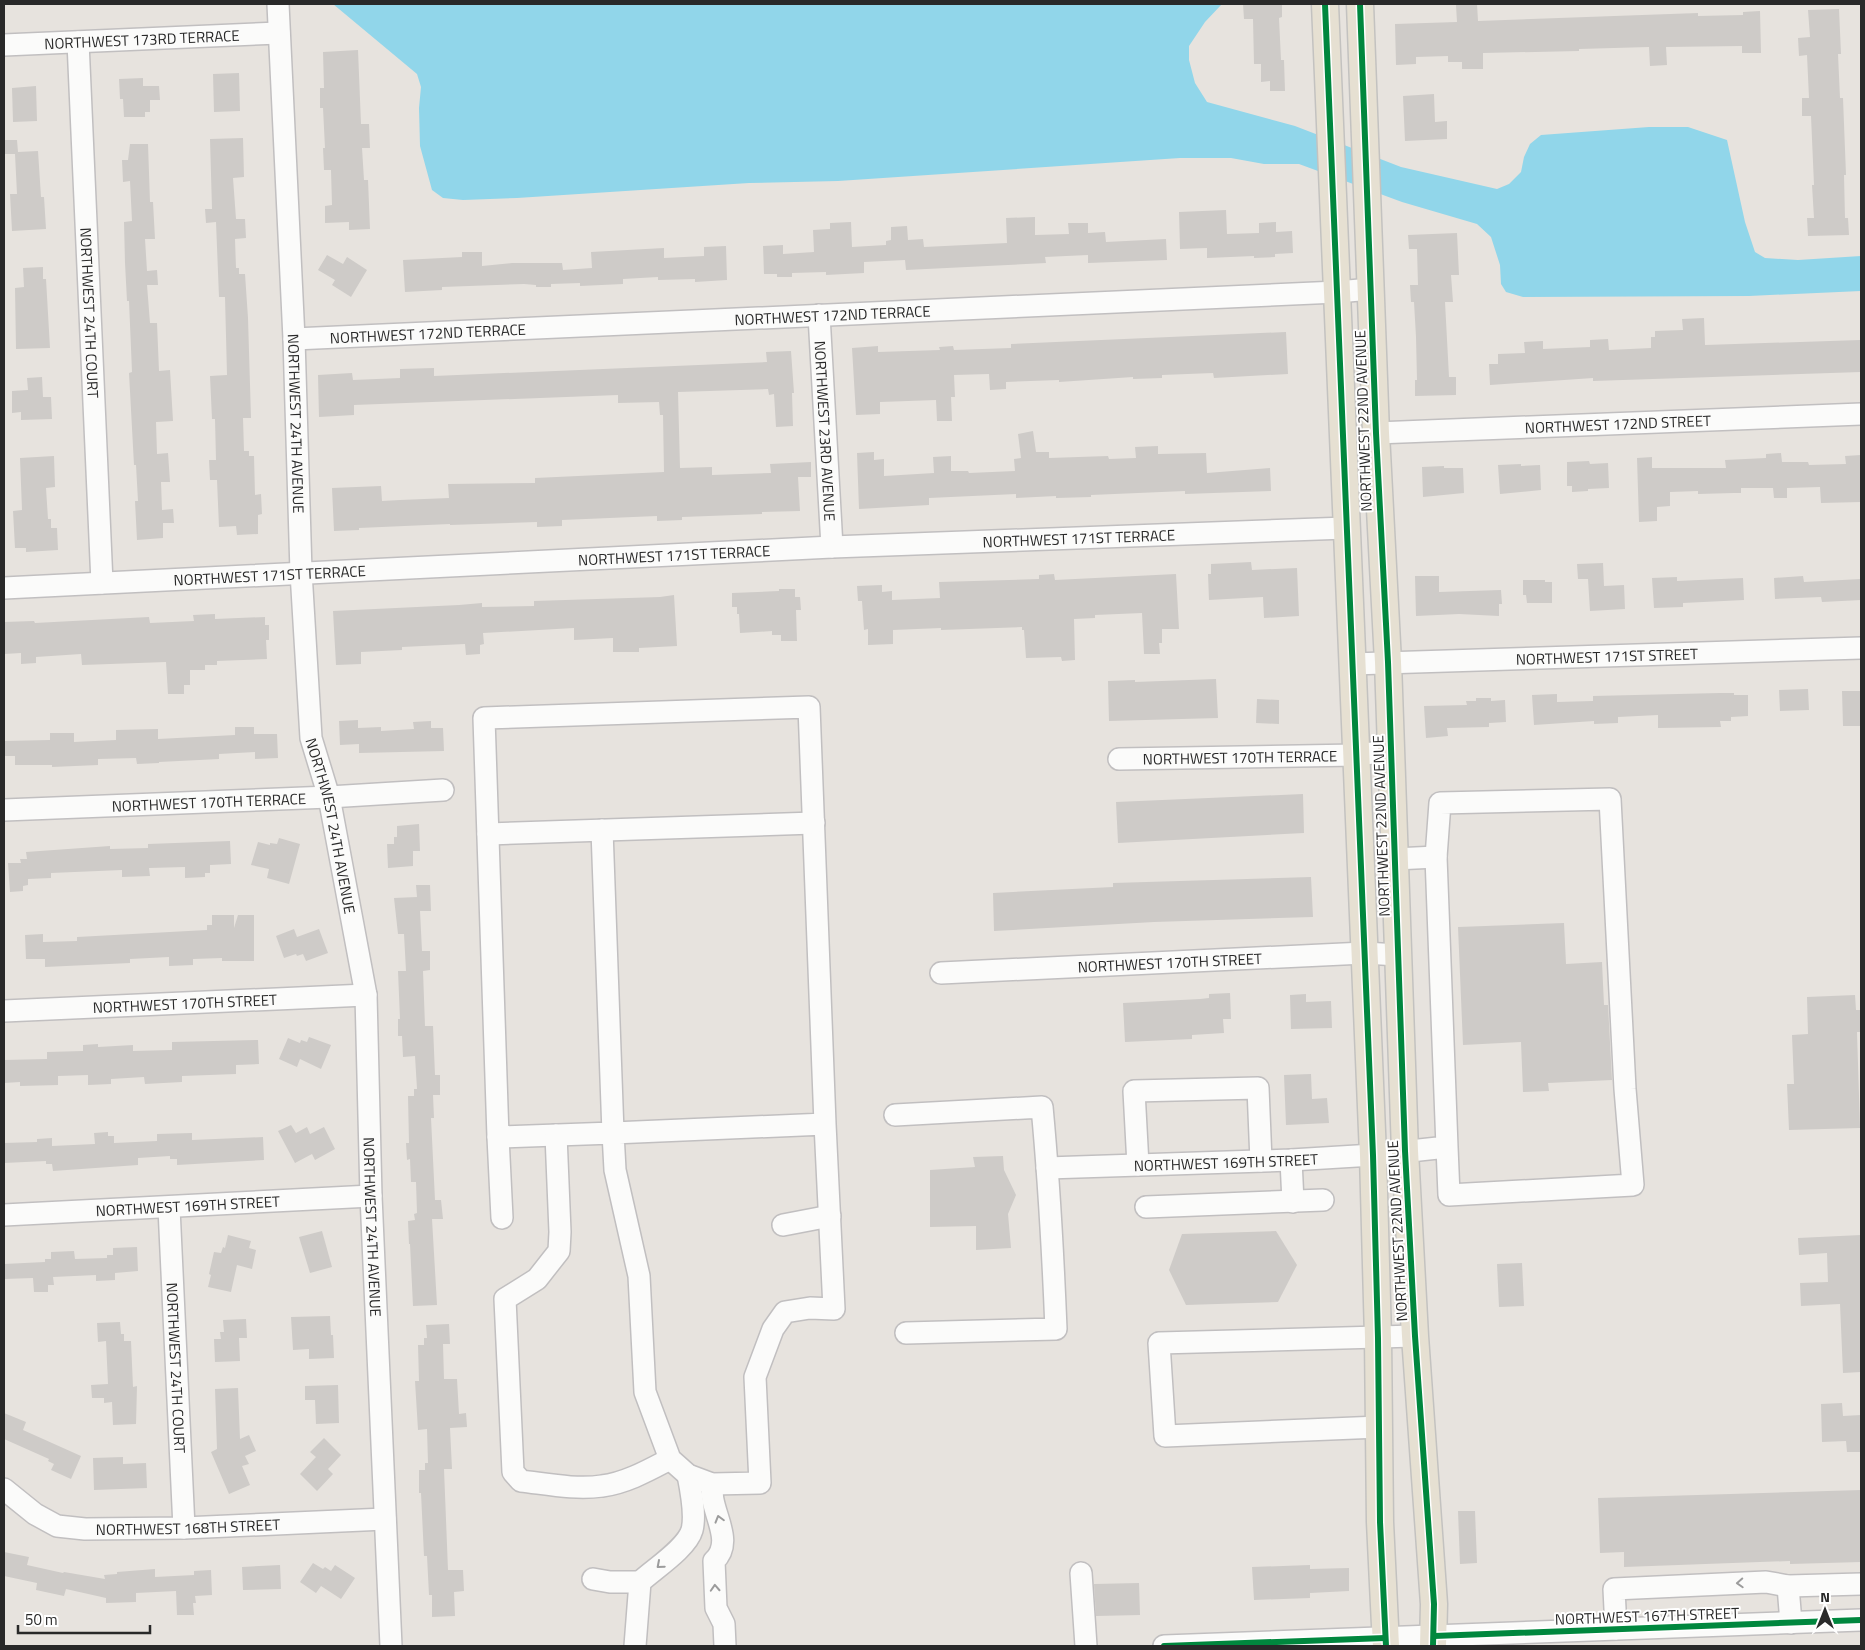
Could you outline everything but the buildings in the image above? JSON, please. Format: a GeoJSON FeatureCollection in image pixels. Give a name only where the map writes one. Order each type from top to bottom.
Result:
{"type":"FeatureCollection","features":[{"type":"Feature","properties":{"kind":"main road","name":"NORTHWEST 22ND AVENUE"},"geometry":{"type":"LineString","coordinates":[[1325,4],[1373,1154],[1381,1560],[1385,1642]]}},
{"type":"Feature","properties":{"kind":"main road","name":"NORTHWEST 22ND AVENUE"},"geometry":{"type":"LineString","coordinates":[[1360,4],[1376,433],[1388,662],[1405,1151],[1415,1336],[1434,1604],[1433,1641]]}},
{"type":"Feature","properties":{"kind":"street","name":"NORTHWEST 24TH AVENUE"},"geometry":{"type":"LineString","coordinates":[[278,4],[294,339],[301,572],[311,738],[330,798],[366,995],[371,1196],[391,1646]]}},
{"type":"Feature","properties":{"kind":"street","name":"NORTHWEST 173RD TERRACE"},"geometry":{"type":"LineString","coordinates":[[4,45],[279,33]]}},
{"type":"Feature","properties":{"kind":"street","name":"NORTHWEST 24TH COURT"},"geometry":{"type":"LineString","coordinates":[[78,42],[102,583]]}},
{"type":"Feature","properties":{"kind":"street","name":"NORTHWEST 172ND TERRACE"},"geometry":{"type":"LineString","coordinates":[[294,339],[1371,289]]}},
{"type":"Feature","properties":{"kind":"street","name":"NORTHWEST 23RD AVENUE"},"geometry":{"type":"LineString","coordinates":[[819,315],[832,547]]}},
{"type":"Feature","properties":{"kind":"street","name":"NORTHWEST 172ND STREET"},"geometry":{"type":"LineString","coordinates":[[1376,433],[1861,414]]}},
{"type":"Feature","properties":{"kind":"street","name":"NORTHWEST 171ST TERRACE"},"geometry":{"type":"LineString","coordinates":[[4,588],[832,547],[1346,528]]}},
{"type":"Feature","properties":{"kind":"street","name":"NORTHWEST 171ST STREET"},"geometry":{"type":"LineString","coordinates":[[1352,664],[1861,648]]}},
{"type":"Feature","properties":{"kind":"street"},"geometry":{"type":"LineString","coordinates":[[502,1218],[484,718],[809,707],[834,1309],[810,1308],[785,1312],[773,1328],[755,1377],[760,1483],[712,1484],[688,1475],[670,1459],[645,1392],[639,1276],[615,1170],[602,830]]}},
{"type":"Feature","properties":{"kind":"street","name":"NORTHWEST 170TH TERRACE"},"geometry":{"type":"LineString","coordinates":[[1119,759],[1356,755],[1390,751]]}},
{"type":"Feature","properties":{"kind":"street","name":"NORTHWEST 170TH TERRACE"},"geometry":{"type":"LineString","coordinates":[[4,810],[330,798],[442,790]]}},
{"type":"Feature","properties":{"kind":"street"},"geometry":{"type":"LineString","coordinates":[[1610,800],[1625,1089],[1632,1185],[1450,1195],[1447,1147],[1436,857],[1440,803],[1610,800]]}},
{"type":"Feature","properties":{"kind":"street"},"geometry":{"type":"LineString","coordinates":[[488,834],[814,823]]}},
{"type":"Feature","properties":{"kind":"street"},"geometry":{"type":"LineString","coordinates":[[1394,859],[1436,857]]}},
{"type":"Feature","properties":{"kind":"street","name":"NORTHWEST 170TH STREET"},"geometry":{"type":"LineString","coordinates":[[941,973],[1364,953],[1399,955]]}},
{"type":"Feature","properties":{"kind":"street","name":"NORTHWEST 170TH STREET"},"geometry":{"type":"LineString","coordinates":[[4,1011],[366,995]]}},
{"type":"Feature","properties":{"kind":"street"},"geometry":{"type":"LineString","coordinates":[[1138,1165],[1134,1091],[1258,1088],[1260,1161]]}},
{"type":"Feature","properties":{"kind":"street"},"geometry":{"type":"LineString","coordinates":[[895,1115],[1042,1107],[1048,1168],[1056,1328],[906,1333]]}},
{"type":"Feature","properties":{"kind":"street"},"geometry":{"type":"LineString","coordinates":[[498,1137],[825,1124]]}},
{"type":"Feature","properties":{"kind":"street"},"geometry":{"type":"LineString","coordinates":[[556,1135],[559,1251],[537,1279],[505,1299],[513,1472],[521,1481],[566,1486],[602,1486],[643,1474],[670,1459]]}},
{"type":"Feature","properties":{"kind":"street","name":"NORTHWEST 169TH STREET"},"geometry":{"type":"LineString","coordinates":[[1048,1168],[1291,1160],[1447,1147]]}},
{"type":"Feature","properties":{"kind":"street"},"geometry":{"type":"LineString","coordinates":[[1291,1160],[1293,1202]]}},
{"type":"Feature","properties":{"kind":"street","name":"NORTHWEST 169TH STREET"},"geometry":{"type":"LineString","coordinates":[[4,1215],[169,1208],[371,1196]]}},
{"type":"Feature","properties":{"kind":"street"},"geometry":{"type":"LineString","coordinates":[[1146,1207],[1323,1200]]}},
{"type":"Feature","properties":{"kind":"street","name":"NORTHWEST 24TH COURT"},"geometry":{"type":"LineString","coordinates":[[169,1208],[184,1528]]}},
{"type":"Feature","properties":{"kind":"street"},"geometry":{"type":"LineString","coordinates":[[783,1225],[830,1216]]}},
{"type":"Feature","properties":{"kind":"street"},"geometry":{"type":"LineString","coordinates":[[1379,1428],[1165,1436],[1159,1343],[1415,1336]]}},
{"type":"Feature","properties":{"kind":"street"},"geometry":{"type":"LineString","coordinates":[[602,1580],[640,1582],[685,1543],[692,1530],[693,1498],[688,1475]]}},
{"type":"Feature","properties":{"kind":"street"},"geometry":{"type":"LineString","coordinates":[[712,1484],[713,1500],[722,1531],[722,1549],[728,1562],[732,1610],[724,1624],[725,1646]]}},
{"type":"Feature","properties":{"kind":"street","name":"NORTHWEST 168TH STREET"},"geometry":{"type":"LineString","coordinates":[[4,1489],[35,1514],[57,1526],[85,1529],[184,1528],[385,1519]]}},
{"type":"Feature","properties":{"kind":"street"},"geometry":{"type":"LineString","coordinates":[[687,1539],[722,1549]]}},
{"type":"Feature","properties":{"kind":"street"},"geometry":{"type":"LineString","coordinates":[[1082,1573],[1086,1646]]}},
{"type":"Feature","properties":{"kind":"street"},"geometry":{"type":"LineString","coordinates":[[635,1646],[640,1582]]}},
{"type":"Feature","properties":{"kind":"street"},"geometry":{"type":"LineString","coordinates":[[1616,1629],[1614,1588],[1766,1582],[1788,1586],[1861,1584]]}},
{"type":"Feature","properties":{"kind":"street"},"geometry":{"type":"LineString","coordinates":[[1788,1586],[1791,1623]]}},
{"type":"Feature","properties":{"kind":"street","name":"NORTHWEST 167TH STREET"},"geometry":{"type":"LineString","coordinates":[[1164,1646],[1433,1641],[1616,1629],[1861,1620]]}},
{"type":"Feature","properties":{"kind":"water"},"geometry":{"type":"Polygon","coordinates":[[[333,4],[1222,4],[1205,22],[1189,46],[1189,60],[1195,83],[1207,102],[1295,126],[1401,167],[1497,189],[1509,184],[1521,172],[1524,157],[1530,144],[1541,135],[1649,127],[1688,127],[1727,140],[1745,222],[1755,252],[1765,258],[1798,260],[1861,256],[1861,291],[1749,296],[1523,297],[1506,292],[1501,284],[1500,265],[1491,237],[1477,224],[1402,202],[1299,164],[1264,164],[1231,158],[1180,158],[838,181],[749,183],[517,198],[463,200],[443,198],[432,190],[420,146],[419,108],[421,87],[417,74],[333,4]]]}},
{"type":"Feature","properties":{"kind":"cycle path"},"geometry":{"type":"LineString","coordinates":[[1325,4],[1373,1155],[1378,1338],[1380,1522],[1386,1646]]}},
{"type":"Feature","properties":{"kind":"cycle path"},"geometry":{"type":"LineString","coordinates":[[1360,4],[1376,433],[1388,662],[1405,1151],[1415,1336],[1434,1604],[1433,1646]]}},
{"type":"Feature","properties":{"kind":"cycle path"},"geometry":{"type":"LineString","coordinates":[[1434,1636],[1861,1620]]}},
{"type":"Feature","properties":{"kind":"cycle path"},"geometry":{"type":"LineString","coordinates":[[1164,1646],[1385,1638]]}}]}
